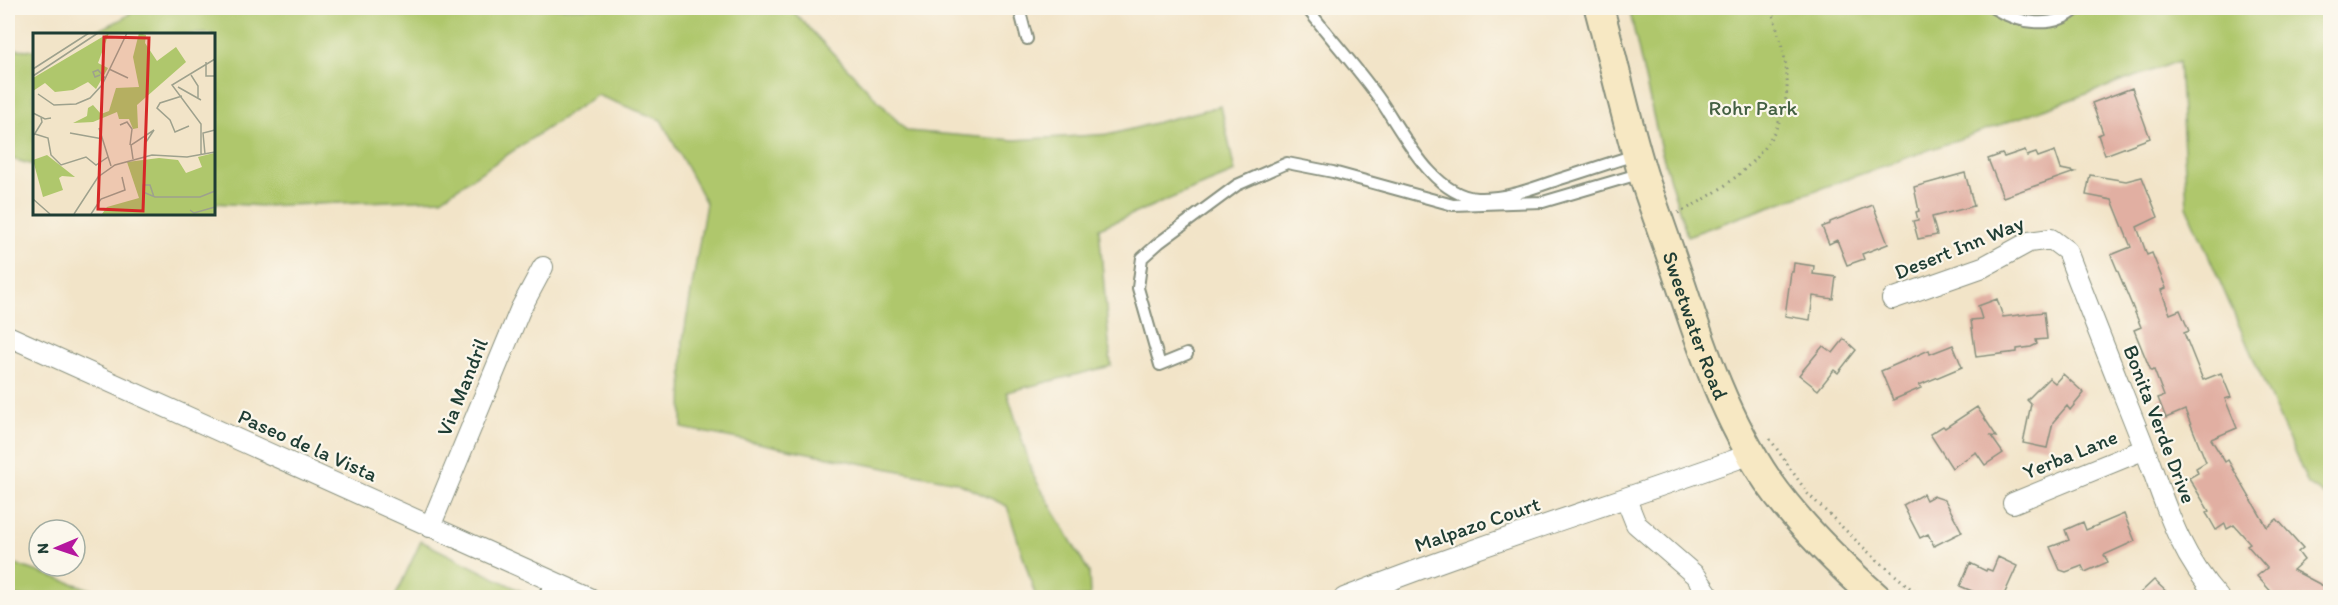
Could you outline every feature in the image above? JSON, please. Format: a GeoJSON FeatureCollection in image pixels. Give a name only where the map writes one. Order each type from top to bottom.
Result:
{"type":"FeatureCollection","features":[{"type":"Feature","properties":{"kind":"main road","name":"Sweetwater Road"},"geometry":{"type":"LineString","coordinates":[[1599,8],[1640,164],[1716,383],[1760,446],[1769,482],[1832,556],[1877,597]]}},
{"type":"Feature","properties":{"kind":"street","name":"Desert Inn Way"},"geometry":{"type":"LineString","coordinates":[[1892,299],[1983,267],[2029,242],[2051,239],[2067,251],[2070,260]]}},
{"type":"Feature","properties":{"kind":"street","name":"Bonita Verde Drive"},"geometry":{"type":"LineString","coordinates":[[2070,260],[2145,449],[2175,532],[2201,575],[2219,597]]}},
{"type":"Feature","properties":{"kind":"street","name":"Via Mandril"},"geometry":{"type":"LineString","coordinates":[[430,526],[519,310],[543,267]]}},
{"type":"Feature","properties":{"kind":"street","name":"Paseo de la Vista"},"geometry":{"type":"LineString","coordinates":[[8,336],[430,526],[547,589],[590,597]]}},
{"type":"Feature","properties":{"kind":"street","name":"Malpazo Court"},"geometry":{"type":"LineString","coordinates":[[1344,597],[1390,589],[1430,564],[1626,499],[1760,446]]}},
{"type":"Feature","properties":{"kind":"street","name":"Yerba Lane"},"geometry":{"type":"LineString","coordinates":[[2013,503],[2145,449]]}},
{"type":"Feature","properties":{"kind":"street"},"geometry":{"type":"LineString","coordinates":[[1626,499],[1636,524],[1696,576],[1711,597]]}},
{"type":"Feature","properties":{"kind":"lane"},"geometry":{"type":"LineString","coordinates":[[1019,8],[1027,39]]}},
{"type":"Feature","properties":{"kind":"lane"},"geometry":{"type":"LineString","coordinates":[[1307,8],[1378,97],[1414,153],[1439,179],[1459,194],[1475,198],[1496,197],[1640,164]]}},
{"type":"Feature","properties":{"kind":"lane"},"geometry":{"type":"LineString","coordinates":[[1993,8],[2019,20],[2042,23],[2072,14],[2078,8]]}},
{"type":"Feature","properties":{"kind":"lane"},"geometry":{"type":"LineString","coordinates":[[1187,354],[1160,365],[1138,288],[1142,258],[1236,185],[1287,163],[1333,172],[1453,205],[1543,202],[1640,164]]}},
{"type":"Feature","properties":{"kind":"path"},"geometry":{"type":"LineString","coordinates":[[1680,212],[1719,191],[1745,171],[1767,143],[1785,106],[1787,75],[1771,8]]}},
{"type":"Feature","properties":{"kind":"path"},"geometry":{"type":"LineString","coordinates":[[1760,446],[1867,551],[1922,597]]}},
{"type":"Feature","properties":{"kind":"green space"},"geometry":{"type":"Polygon","coordinates":[[[137,8],[790,8],[907,131],[1014,140],[1112,134],[1221,106],[1235,172],[1099,228],[1111,366],[1007,392],[1033,475],[1089,572],[1090,597],[1036,597],[1007,506],[956,482],[682,428],[683,340],[706,203],[661,120],[597,95],[441,199],[263,206],[214,203],[214,33],[92,33],[122,19],[137,8]]]}},
{"type":"Feature","properties":{"kind":"green space","name":"Rohr Park"},"geometry":{"type":"Polygon","coordinates":[[[1629,8],[2330,8],[2330,499],[2308,484],[2187,206],[2179,61],[1687,236],[1661,150],[1629,8]]]}},
{"type":"Feature","properties":{"kind":"green space"},"geometry":{"type":"Polygon","coordinates":[[[8,49],[33,50],[33,165],[8,158],[8,49]]]}},
{"type":"Feature","properties":{"kind":"green space"},"geometry":{"type":"Polygon","coordinates":[[[421,541],[533,597],[395,597],[421,541]]]}},
{"type":"Feature","properties":{"kind":"green space"},"geometry":{"type":"Polygon","coordinates":[[[8,562],[27,568],[27,578],[56,578],[114,597],[8,597],[8,562]]]}},
{"type":"Feature","properties":{"kind":"building"},"geometry":{"type":"Polygon","coordinates":[[[2132,88],[2150,138],[2105,155],[2098,135],[2103,133],[2092,103],[2132,88]]]}},
{"type":"Feature","properties":{"kind":"building"},"geometry":{"type":"Polygon","coordinates":[[[2025,150],[2027,156],[2036,153],[2038,157],[2055,151],[2061,169],[2075,172],[2003,197],[1988,159],[2002,154],[2004,157],[2025,150]]]}},
{"type":"Feature","properties":{"kind":"building"},"geometry":{"type":"Polygon","coordinates":[[[1965,173],[1974,206],[1932,217],[1937,235],[1918,239],[1913,221],[1918,220],[1916,212],[1919,211],[1914,187],[1965,173]]]}},
{"type":"Feature","properties":{"kind":"building"},"geometry":{"type":"Polygon","coordinates":[[[2090,175],[2126,181],[2142,177],[2158,217],[2137,227],[2147,255],[2152,253],[2166,288],[2161,290],[2170,314],[2180,310],[2189,331],[2184,333],[2203,380],[2221,373],[2231,397],[2225,399],[2237,428],[2211,439],[2225,462],[2228,460],[2267,527],[2277,519],[2303,548],[2298,552],[2304,560],[2293,570],[2331,590],[2331,597],[2276,597],[2257,576],[2267,568],[2247,545],[2250,543],[2234,525],[2227,529],[2225,524],[2216,530],[2206,513],[2209,511],[2189,478],[2198,473],[2196,468],[2206,462],[2185,410],[2166,418],[2158,398],[2164,396],[2134,330],[2141,327],[2111,255],[2131,247],[2112,200],[2086,195],[2090,175]]]}},
{"type":"Feature","properties":{"kind":"building"},"geometry":{"type":"Polygon","coordinates":[[[1873,205],[1888,244],[1862,254],[1864,259],[1847,265],[1837,240],[1829,244],[1822,227],[1873,205]]]}},
{"type":"Feature","properties":{"kind":"building"},"geometry":{"type":"Polygon","coordinates":[[[1794,263],[1814,266],[1813,274],[1836,277],[1833,299],[1813,296],[1810,320],[1785,316],[1794,263]]]}},
{"type":"Feature","properties":{"kind":"building"},"geometry":{"type":"Polygon","coordinates":[[[1997,299],[2003,317],[2044,312],[2047,339],[2036,340],[2037,344],[2017,349],[2017,352],[1976,357],[1971,320],[1982,319],[1978,306],[1997,299]]]}},
{"type":"Feature","properties":{"kind":"building"},"geometry":{"type":"Polygon","coordinates":[[[1844,339],[1856,350],[1838,373],[1834,370],[1818,390],[1799,375],[1823,346],[1833,353],[1844,339]]]}},
{"type":"Feature","properties":{"kind":"building"},"geometry":{"type":"Polygon","coordinates":[[[1953,345],[1962,367],[1919,385],[1921,388],[1893,400],[1881,371],[1929,350],[1930,354],[1953,345]]]}},
{"type":"Feature","properties":{"kind":"building"},"geometry":{"type":"Polygon","coordinates":[[[2063,374],[2084,393],[2070,410],[2067,406],[2053,422],[2047,448],[2023,443],[2031,404],[2027,400],[2049,378],[2055,383],[2063,374]]]}},
{"type":"Feature","properties":{"kind":"building"},"geometry":{"type":"Polygon","coordinates":[[[1977,407],[1997,437],[1991,436],[2003,453],[1985,465],[1976,452],[1952,468],[1930,434],[1943,426],[1945,428],[1977,407]]]}},
{"type":"Feature","properties":{"kind":"building"},"geometry":{"type":"Polygon","coordinates":[[[1923,494],[1926,500],[1933,496],[1945,500],[1962,532],[1934,546],[1928,534],[1920,538],[1903,505],[1923,494]]]}},
{"type":"Feature","properties":{"kind":"building"},"geometry":{"type":"Polygon","coordinates":[[[2124,514],[2135,541],[2104,555],[2108,562],[2085,572],[2082,566],[2066,572],[2060,570],[2050,547],[2069,540],[2065,530],[2083,522],[2086,530],[2124,514]]]}},
{"type":"Feature","properties":{"kind":"building"},"geometry":{"type":"Polygon","coordinates":[[[1998,557],[2017,566],[2003,597],[1986,597],[1960,586],[1970,563],[1986,571],[1987,569],[1992,571],[1998,557]]]}},
{"type":"Feature","properties":{"kind":"building"},"geometry":{"type":"Polygon","coordinates":[[[2154,580],[2172,597],[2136,597],[2154,580]]]}}]}
